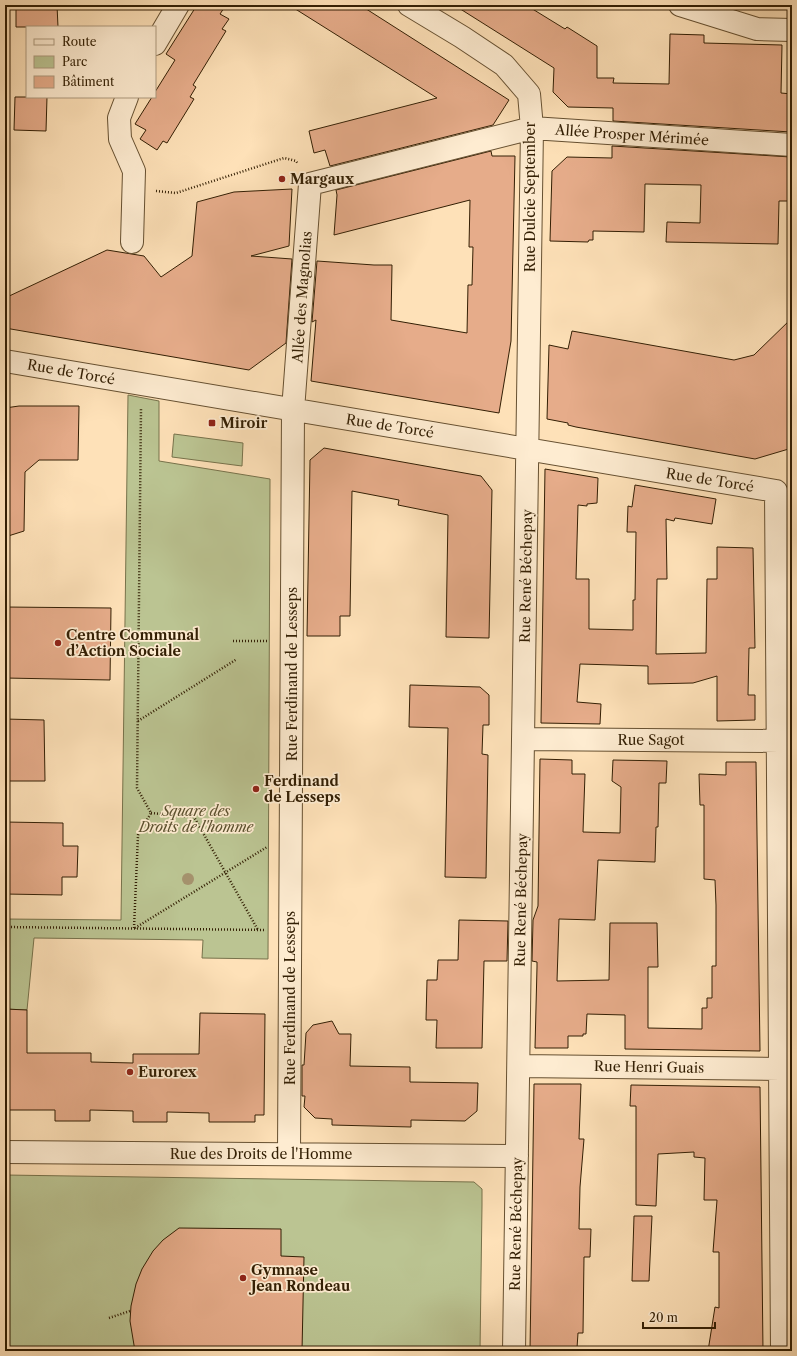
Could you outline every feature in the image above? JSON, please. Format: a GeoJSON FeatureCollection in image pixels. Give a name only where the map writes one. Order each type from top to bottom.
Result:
{"type":"FeatureCollection","features":[{"type":"Feature","properties":{"kind":"street"},"geometry":{"type":"LineString","coordinates":[[156,42],[178,5]]}},
{"type":"Feature","properties":{"kind":"street","name":"Rue Dulcie September"},"geometry":{"type":"LineString","coordinates":[[409,5],[504,65],[529,94],[532,128],[528,449]]}},
{"type":"Feature","properties":{"kind":"street"},"geometry":{"type":"LineString","coordinates":[[680,5],[757,29],[792,30]]}},
{"type":"Feature","properties":{"kind":"street"},"geometry":{"type":"LineString","coordinates":[[127,98],[119,118],[120,139],[134,171],[132,242]]}},
{"type":"Feature","properties":{"kind":"street","name":"Allée Prosper Mérimée"},"geometry":{"type":"LineString","coordinates":[[310,184],[532,128],[792,145]]}},
{"type":"Feature","properties":{"kind":"street","name":"Allée des Magnolias"},"geometry":{"type":"LineString","coordinates":[[293,410],[310,184]]}},
{"type":"Feature","properties":{"kind":"street","name":"Rue de Torcé"},"geometry":{"type":"LineString","coordinates":[[5,361],[528,449],[784,486]]}},
{"type":"Feature","properties":{"kind":"street","name":"Rue Ferdinand de Lesseps"},"geometry":{"type":"LineString","coordinates":[[289,1154],[293,410]]}},
{"type":"Feature","properties":{"kind":"street","name":"Rue René Béchepay"},"geometry":{"type":"LineString","coordinates":[[514,1351],[528,449]]}},
{"type":"Feature","properties":{"kind":"street"},"geometry":{"type":"LineString","coordinates":[[782,1351],[780,1069],[786,1043],[786,951],[778,741],[784,486]]}},
{"type":"Feature","properties":{"kind":"street","name":"Rue Sagot"},"geometry":{"type":"LineString","coordinates":[[524,739],[778,741]]}},
{"type":"Feature","properties":{"kind":"street","name":"Rue Henri Guais"},"geometry":{"type":"LineString","coordinates":[[519,1066],[780,1069]]}},
{"type":"Feature","properties":{"kind":"street","name":"Rue des Droits de l'Homme"},"geometry":{"type":"LineString","coordinates":[[5,1152],[517,1156]]}},
{"type":"Feature","properties":{"kind":"path"},"geometry":{"type":"LineString","coordinates":[[134,190],[176,193],[284,158],[296,161],[310,184]]}},
{"type":"Feature","properties":{"kind":"path"},"geometry":{"type":"LineString","coordinates":[[142,384],[138,788],[151,813]]}},
{"type":"Feature","properties":{"kind":"path"},"geometry":{"type":"LineString","coordinates":[[233,641],[272,641]]}},
{"type":"Feature","properties":{"kind":"path"},"geometry":{"type":"LineString","coordinates":[[138,720],[237,659]]}},
{"type":"Feature","properties":{"kind":"path"},"geometry":{"type":"LineString","coordinates":[[151,813],[194,817],[258,930]]}},
{"type":"Feature","properties":{"kind":"path"},"geometry":{"type":"LineString","coordinates":[[134,928],[138,835],[151,813]]}},
{"type":"Feature","properties":{"kind":"path"},"geometry":{"type":"LineString","coordinates":[[134,928],[291,833]]}},
{"type":"Feature","properties":{"kind":"path"},"geometry":{"type":"LineString","coordinates":[[5,927],[290,930]]}},
{"type":"Feature","properties":{"kind":"path"},"geometry":{"type":"LineString","coordinates":[[109,1318],[130,1311]]}},
{"type":"Feature","properties":{"kind":"green space","name":"Square des Droits de l'homme"},"geometry":{"type":"Polygon","coordinates":[[[128,395],[159,401],[159,461],[270,479],[268,959],[202,958],[203,940],[34,938],[27,1010],[5,1009],[5,919],[121,920],[128,395]]]}},
{"type":"Feature","properties":{"kind":"green space"},"geometry":{"type":"Polygon","coordinates":[[[174,434],[243,443],[242,466],[172,457],[174,434]]]}},
{"type":"Feature","properties":{"kind":"green space","name":"Gymnase Jean Rondeau"},"geometry":{"type":"Polygon","coordinates":[[[5,1175],[474,1182],[482,1189],[480,1351],[5,1351],[5,1175]]]}},
{"type":"Feature","properties":{"kind":"building"},"geometry":{"type":"Polygon","coordinates":[[[16,5],[57,5],[58,26],[16,27],[16,5]]]}},
{"type":"Feature","properties":{"kind":"building"},"geometry":{"type":"Polygon","coordinates":[[[197,5],[226,5],[220,14],[229,19],[222,29],[226,31],[193,85],[196,87],[190,97],[194,99],[167,143],[163,141],[157,150],[140,139],[146,130],[135,124],[151,98],[156,98],[156,90],[175,60],[166,54],[197,5]]]}},
{"type":"Feature","properties":{"kind":"building"},"geometry":{"type":"Polygon","coordinates":[[[289,5],[360,5],[509,100],[493,125],[330,166],[325,150],[314,153],[309,131],[437,98],[289,5]]]}},
{"type":"Feature","properties":{"kind":"building"},"geometry":{"type":"Polygon","coordinates":[[[454,5],[526,5],[565,29],[567,27],[597,46],[597,78],[614,78],[613,83],[669,84],[670,34],[704,35],[704,43],[782,45],[781,93],[792,94],[791,132],[613,121],[613,108],[568,107],[553,92],[554,68],[454,5]]]}},
{"type":"Feature","properties":{"kind":"building"},"geometry":{"type":"Polygon","coordinates":[[[15,97],[47,98],[46,131],[14,130],[15,97]]]}},
{"type":"Feature","properties":{"kind":"building"},"geometry":{"type":"Polygon","coordinates":[[[612,146],[791,157],[792,201],[779,201],[778,244],[666,242],[667,222],[700,223],[701,185],[645,184],[644,232],[593,231],[593,240],[589,240],[588,242],[550,241],[552,171],[567,157],[612,158],[612,146]]]}},
{"type":"Feature","properties":{"kind":"building"},"geometry":{"type":"Polygon","coordinates":[[[491,151],[492,156],[515,156],[511,341],[499,413],[311,381],[316,320],[312,322],[317,261],[392,265],[391,320],[467,333],[468,285],[472,285],[473,247],[469,247],[470,200],[334,235],[337,195],[336,190],[491,151]]]}},
{"type":"Feature","properties":{"kind":"building"},"geometry":{"type":"Polygon","coordinates":[[[292,189],[289,246],[251,256],[292,259],[286,343],[249,370],[5,328],[5,298],[107,250],[144,256],[161,277],[192,256],[197,202],[234,192],[292,189]]]}},
{"type":"Feature","properties":{"kind":"building"},"geometry":{"type":"Polygon","coordinates":[[[792,318],[792,448],[755,459],[576,427],[568,425],[568,423],[547,419],[549,345],[568,349],[572,331],[734,360],[754,355],[792,318]]]}},
{"type":"Feature","properties":{"kind":"building"},"geometry":{"type":"Polygon","coordinates":[[[19,406],[79,406],[78,460],[39,460],[25,472],[24,531],[5,537],[5,408],[19,406]]]}},
{"type":"Feature","properties":{"kind":"building"},"geometry":{"type":"Polygon","coordinates":[[[324,448],[481,476],[492,490],[489,638],[446,637],[448,515],[398,505],[399,500],[352,491],[350,616],[340,616],[340,636],[307,636],[310,460],[324,448]]]}},
{"type":"Feature","properties":{"kind":"building"},"geometry":{"type":"Polygon","coordinates":[[[545,469],[598,478],[597,503],[587,504],[587,506],[578,505],[576,579],[589,579],[589,629],[633,630],[636,532],[627,532],[628,506],[632,507],[635,485],[716,499],[712,524],[675,518],[674,521],[666,519],[667,579],[657,579],[656,654],[706,653],[707,579],[717,579],[717,547],[753,548],[755,648],[749,648],[748,695],[755,695],[755,720],[717,721],[717,676],[693,683],[648,684],[648,666],[580,664],[577,702],[601,704],[600,724],[541,723],[545,469]]]}},
{"type":"Feature","properties":{"kind":"building","name":"Centre Communal d’Action Sociale"},"geometry":{"type":"Polygon","coordinates":[[[5,607],[111,608],[110,680],[5,678],[5,607]]]}},
{"type":"Feature","properties":{"kind":"building"},"geometry":{"type":"Polygon","coordinates":[[[410,685],[480,687],[489,695],[489,725],[483,725],[482,754],[488,755],[486,878],[445,877],[448,728],[409,727],[410,685]]]}},
{"type":"Feature","properties":{"kind":"building"},"geometry":{"type":"Polygon","coordinates":[[[5,719],[44,720],[45,781],[5,781],[5,719]]]}},
{"type":"Feature","properties":{"kind":"building"},"geometry":{"type":"Polygon","coordinates":[[[540,759],[572,760],[572,774],[585,774],[583,832],[620,833],[621,787],[612,781],[613,760],[667,761],[666,783],[659,783],[658,827],[656,827],[655,862],[598,860],[595,920],[559,919],[557,981],[609,980],[610,923],[657,923],[658,967],[648,967],[648,1028],[702,1029],[702,1008],[707,1008],[707,998],[712,998],[712,966],[716,966],[716,905],[715,880],[704,879],[704,805],[700,805],[699,774],[726,775],[726,762],[756,762],[760,1051],[625,1049],[625,1015],[587,1014],[586,1034],[583,1034],[583,1036],[568,1036],[568,1048],[535,1048],[537,962],[532,961],[533,920],[538,906],[540,759]]]}},
{"type":"Feature","properties":{"kind":"building"},"geometry":{"type":"Polygon","coordinates":[[[5,822],[63,823],[63,846],[78,846],[77,877],[62,877],[62,895],[5,894],[5,822]]]}},
{"type":"Feature","properties":{"kind":"building"},"geometry":{"type":"Polygon","coordinates":[[[459,920],[508,921],[507,961],[484,961],[482,1048],[436,1048],[437,1020],[426,1020],[427,980],[437,980],[438,960],[458,960],[459,920]]]}},
{"type":"Feature","properties":{"kind":"building","name":"Eurorex"},"geometry":{"type":"Polygon","coordinates":[[[5,1009],[27,1010],[27,1053],[91,1053],[91,1062],[133,1063],[133,1054],[199,1054],[200,1013],[265,1014],[264,1115],[255,1115],[255,1122],[209,1122],[209,1113],[167,1112],[167,1122],[133,1122],[133,1111],[90,1110],[90,1121],[55,1121],[55,1110],[5,1110],[5,1009]]]}},
{"type":"Feature","properties":{"kind":"building"},"geometry":{"type":"Polygon","coordinates":[[[332,1021],[339,1034],[351,1034],[350,1066],[410,1067],[410,1082],[478,1083],[477,1111],[465,1121],[411,1120],[411,1127],[332,1125],[332,1119],[315,1118],[304,1107],[305,1096],[302,1096],[302,1065],[304,1065],[306,1033],[313,1025],[332,1021]]]}},
{"type":"Feature","properties":{"kind":"building"},"geometry":{"type":"Polygon","coordinates":[[[534,1084],[581,1084],[579,1139],[584,1139],[580,1187],[579,1229],[591,1229],[590,1257],[584,1257],[583,1333],[578,1333],[577,1348],[572,1348],[572,1351],[530,1351],[534,1084]]]}},
{"type":"Feature","properties":{"kind":"building"},"geometry":{"type":"Polygon","coordinates":[[[631,1085],[760,1087],[763,1351],[708,1351],[715,1307],[719,1308],[719,1252],[713,1252],[717,1200],[704,1200],[705,1158],[694,1157],[694,1152],[658,1154],[656,1206],[636,1205],[636,1106],[630,1106],[631,1085]]]}},
{"type":"Feature","properties":{"kind":"building"},"geometry":{"type":"Polygon","coordinates":[[[634,1216],[652,1216],[649,1281],[632,1281],[634,1216]]]}},
{"type":"Feature","properties":{"kind":"building"},"geometry":{"type":"Polygon","coordinates":[[[179,1228],[281,1229],[281,1256],[304,1257],[302,1351],[135,1351],[130,1321],[131,1306],[136,1284],[142,1269],[153,1251],[163,1240],[179,1228]]]}},
{"type":"Feature","properties":{"kind":"place","name":"Margaux"},"geometry":{"type":"Point","coordinates":[282,179]}},
{"type":"Feature","properties":{"kind":"place","name":"Miroir"},"geometry":{"type":"Point","coordinates":[212,423]}},
{"type":"Feature","properties":{"kind":"place","name":"Centre Communal d’Action Sociale"},"geometry":{"type":"Point","coordinates":[58,643]}},
{"type":"Feature","properties":{"kind":"place","name":"Ferdinand de Lesseps"},"geometry":{"type":"Point","coordinates":[256,789]}},
{"type":"Feature","properties":{"kind":"place","name":"Eurorex"},"geometry":{"type":"Point","coordinates":[130,1072]}},
{"type":"Feature","properties":{"kind":"place","name":"Gymnase Jean Rondeau"},"geometry":{"type":"Point","coordinates":[243,1278]}}]}
